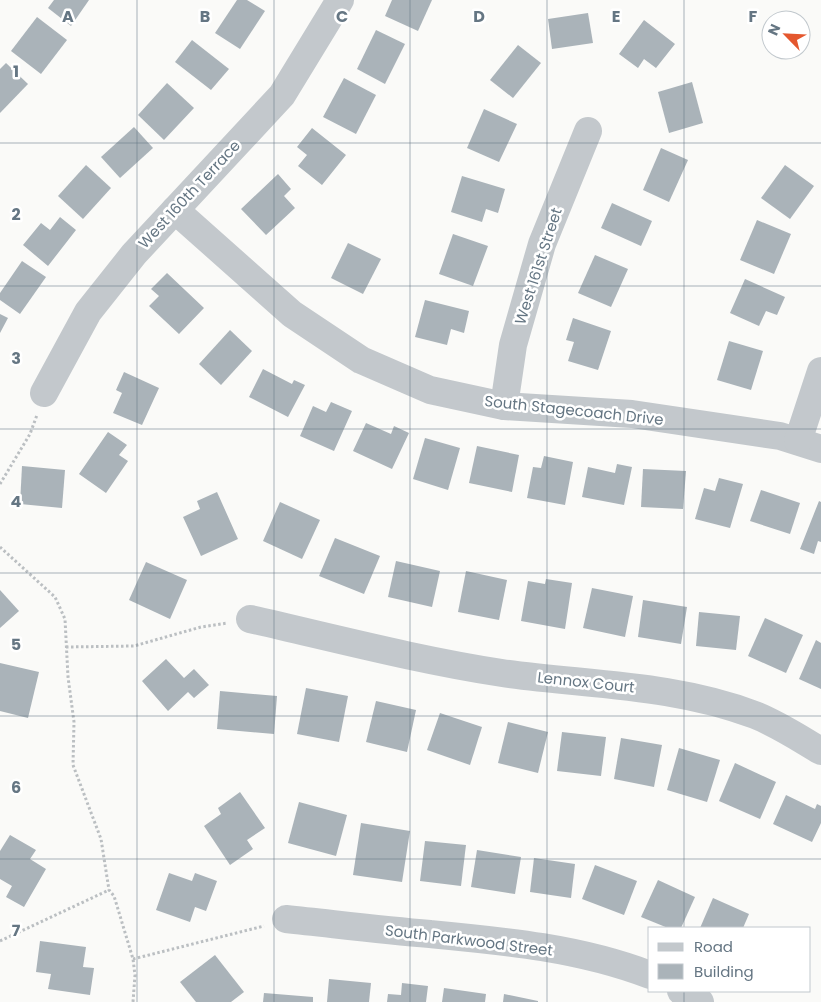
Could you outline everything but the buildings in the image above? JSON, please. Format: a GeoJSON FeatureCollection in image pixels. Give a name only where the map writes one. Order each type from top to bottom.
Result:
{"type":"FeatureCollection","features":[{"type":"Feature","properties":{"kind":"street","name":"West 160th Terrace"},"geometry":{"type":"LineString","coordinates":[[44,393],[88,312],[134,254],[282,95],[340,0]]}},
{"type":"Feature","properties":{"kind":"street","name":"West 161st Street"},"geometry":{"type":"LineString","coordinates":[[504,406],[513,345],[542,244],[588,131]]}},
{"type":"Feature","properties":{"kind":"street","name":"South Stagecoach Drive"},"geometry":{"type":"LineString","coordinates":[[175,210],[292,314],[361,360],[430,390],[504,406],[632,414],[780,436],[809,445]]}},
{"type":"Feature","properties":{"kind":"street"},"geometry":{"type":"LineString","coordinates":[[809,445],[821,371]]}},
{"type":"Feature","properties":{"kind":"street","name":"Lennox Court"},"geometry":{"type":"LineString","coordinates":[[250,619],[435,662],[503,673],[679,694],[755,715],[776,724],[821,751]]}},
{"type":"Feature","properties":{"kind":"street","name":"South Parkwood Street"},"geometry":{"type":"LineString","coordinates":[[286,919],[488,940],[542,948],[590,956],[648,974]]}},
{"type":"Feature","properties":{"kind":"street"},"geometry":{"type":"LineString","coordinates":[[682,992],[700,1002]]}},
{"type":"Feature","properties":{"kind":"path"},"geometry":{"type":"LineString","coordinates":[[0,484],[30,434],[44,393]]}},
{"type":"Feature","properties":{"kind":"path"},"geometry":{"type":"LineString","coordinates":[[0,547],[55,597],[65,620],[68,677],[74,722],[73,764],[100,839],[110,890],[114,896],[133,959],[135,975],[133,1002]]}},
{"type":"Feature","properties":{"kind":"path"},"geometry":{"type":"LineString","coordinates":[[66,647],[134,646],[201,627],[250,619]]}},
{"type":"Feature","properties":{"kind":"path"},"geometry":{"type":"LineString","coordinates":[[0,940],[110,890]]}},
{"type":"Feature","properties":{"kind":"path"},"geometry":{"type":"LineString","coordinates":[[133,959],[250,931],[286,919]]}}]}
